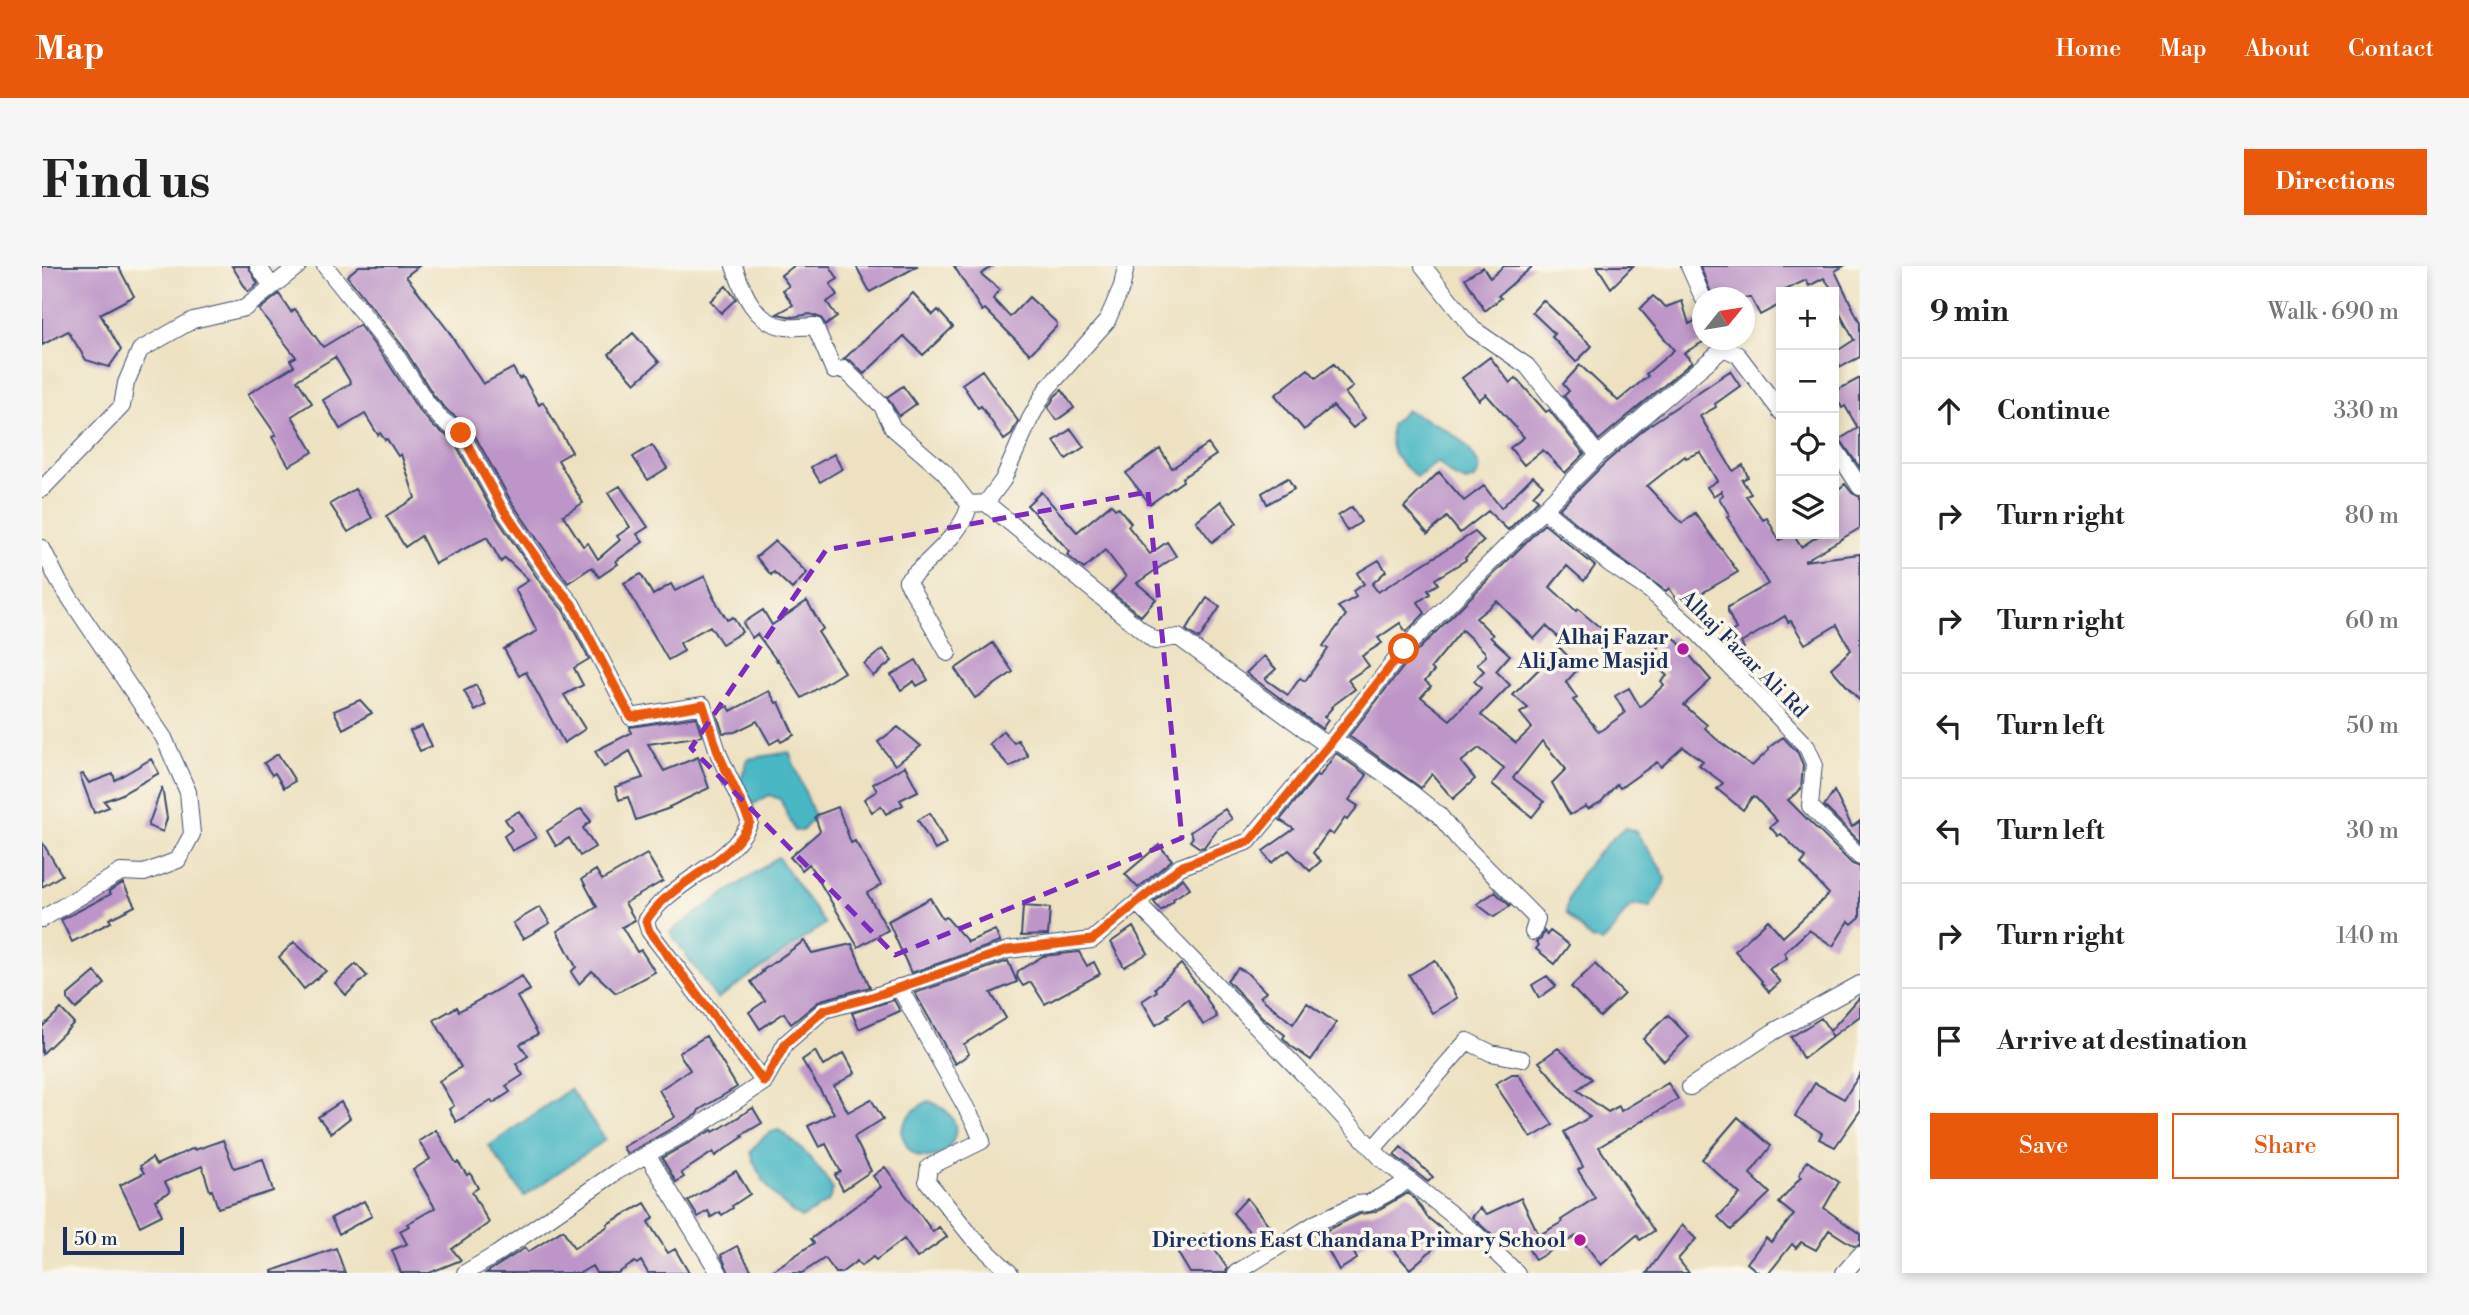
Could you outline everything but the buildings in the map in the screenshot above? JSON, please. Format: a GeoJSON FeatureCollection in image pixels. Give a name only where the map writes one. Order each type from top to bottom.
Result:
{"type":"FeatureCollection","features":[{"type":"Feature","properties":{"kind":"street"},"geometry":{"type":"LineString","coordinates":[[258,266],[271,285]]}},
{"type":"Feature","properties":{"kind":"street"},"geometry":{"type":"LineString","coordinates":[[42,489],[122,406],[125,383],[140,350],[194,320],[244,308],[298,266]]}},
{"type":"Feature","properties":{"kind":"street"},"geometry":{"type":"LineString","coordinates":[[325,266],[396,355],[426,402],[442,420],[461,433],[503,509],[551,579],[572,604],[631,717],[703,705],[719,755],[750,822],[745,834],[654,907],[646,921],[649,931],[764,1082]]}},
{"type":"Feature","properties":{"kind":"street"},"geometry":{"type":"LineString","coordinates":[[734,266],[744,294],[763,319],[785,327],[815,326],[834,371],[844,369],[882,406],[894,428],[977,503],[1155,641],[1178,637],[1331,743],[1409,791],[1439,815],[1461,842],[1537,919],[1533,932]]}},
{"type":"Feature","properties":{"kind":"street"},"geometry":{"type":"LineString","coordinates":[[948,653],[907,581],[977,503],[1003,480],[1046,390],[1107,321],[1122,286],[1126,266]]}},
{"type":"Feature","properties":{"kind":"street"},"geometry":{"type":"LineString","coordinates":[[1423,266],[1473,329],[1527,366],[1598,455]]}},
{"type":"Feature","properties":{"kind":"street"},"geometry":{"type":"LineString","coordinates":[[1689,266],[1698,287]]}},
{"type":"Feature","properties":{"kind":"street"},"geometry":{"type":"LineString","coordinates":[[465,1273],[616,1172],[703,1123],[764,1082],[786,1043],[824,1010],[1008,950],[1092,940],[1180,867],[1250,841],[1404,649],[1598,455],[1715,350]]}},
{"type":"Feature","properties":{"kind":"street"},"geometry":{"type":"LineString","coordinates":[[1731,350],[1738,355],[1776,405]]}},
{"type":"Feature","properties":{"kind":"street"},"geometry":{"type":"LineString","coordinates":[[1839,454],[1860,486]]}},
{"type":"Feature","properties":{"kind":"street","name":"Alhaj Fazar Ali Rd"},"geometry":{"type":"LineString","coordinates":[[1545,510],[1697,632],[1807,747],[1814,763],[1810,806],[1860,858]]}},
{"type":"Feature","properties":{"kind":"street"},"geometry":{"type":"LineString","coordinates":[[42,548],[59,582],[164,738],[188,792],[192,834],[178,860],[144,873],[121,872],[42,919]]}},
{"type":"Feature","properties":{"kind":"street"},"geometry":{"type":"LineString","coordinates":[[1137,903],[1373,1149],[1476,1234],[1517,1273]]}},
{"type":"Feature","properties":{"kind":"street"},"geometry":{"type":"LineString","coordinates":[[1690,1087],[1773,1032],[1860,984]]}},
{"type":"Feature","properties":{"kind":"street"},"geometry":{"type":"LineString","coordinates":[[900,987],[982,1141],[929,1167],[928,1181],[972,1237],[1010,1273]]}},
{"type":"Feature","properties":{"kind":"street"},"geometry":{"type":"LineString","coordinates":[[1373,1149],[1467,1041],[1491,1053],[1521,1059]]}},
{"type":"Feature","properties":{"kind":"street"},"geometry":{"type":"LineString","coordinates":[[647,1154],[719,1273]]}},
{"type":"Feature","properties":{"kind":"street"},"geometry":{"type":"LineString","coordinates":[[1236,1273],[1316,1223],[1357,1204],[1381,1197],[1408,1179]]}},
{"type":"Feature","properties":{"kind":"street"},"geometry":{"type":"LineString","coordinates":[[1844,1273],[1860,1255]]}},
{"type":"Feature","properties":{"kind":"highlighted area"},"geometry":{"type":"Polygon","coordinates":[[[1148,492],[1182,838],[895,955],[691,748],[826,550],[1148,492]]]}},
{"type":"Feature","properties":{"kind":"water"},"geometry":{"type":"Polygon","coordinates":[[[1406,410],[1450,432],[1468,448],[1480,469],[1475,479],[1466,482],[1452,476],[1438,462],[1417,477],[1404,465],[1392,449],[1390,435],[1391,425],[1406,410]]]}},
{"type":"Feature","properties":{"kind":"water"},"geometry":{"type":"Polygon","coordinates":[[[789,752],[815,817],[802,831],[795,831],[780,799],[769,795],[754,804],[739,784],[748,759],[789,752]]]}},
{"type":"Feature","properties":{"kind":"water"},"geometry":{"type":"Polygon","coordinates":[[[1625,827],[1636,832],[1665,879],[1650,907],[1640,905],[1627,910],[1602,942],[1591,939],[1566,913],[1568,901],[1587,866],[1625,827]]]}},
{"type":"Feature","properties":{"kind":"water"},"geometry":{"type":"Polygon","coordinates":[[[778,857],[825,924],[717,999],[670,932],[778,857]]]}},
{"type":"Feature","properties":{"kind":"water"},"geometry":{"type":"Polygon","coordinates":[[[570,1089],[605,1140],[524,1196],[489,1146],[570,1089]]]}},
{"type":"Feature","properties":{"kind":"water"},"geometry":{"type":"Polygon","coordinates":[[[929,1101],[946,1111],[954,1122],[955,1133],[951,1144],[943,1152],[933,1157],[922,1157],[909,1149],[901,1132],[911,1114],[929,1101]]]}},
{"type":"Feature","properties":{"kind":"water"},"geometry":{"type":"Polygon","coordinates":[[[779,1130],[809,1157],[833,1190],[828,1202],[801,1218],[770,1190],[758,1171],[751,1152],[766,1135],[779,1130]]]}},
{"type":"Feature","properties":{"kind":"place","name":"Alhaj Fazar Ali Jame Masjid"},"geometry":{"type":"Point","coordinates":[1683,649]}},
{"type":"Feature","properties":{"kind":"place","name":"Directions East Chandana Primary School"},"geometry":{"type":"Point","coordinates":[1580,1240]}},
{"type":"Feature","properties":{"kind":"route"},"geometry":{"type":"LineString","coordinates":[[461,433],[503,509],[551,579],[572,604],[631,717],[703,705],[719,755],[750,822],[745,834],[654,907],[646,921],[649,931],[764,1082],[786,1043],[824,1010],[869,998],[1008,950],[1092,940],[1180,867],[1250,841],[1404,649]]}}]}
